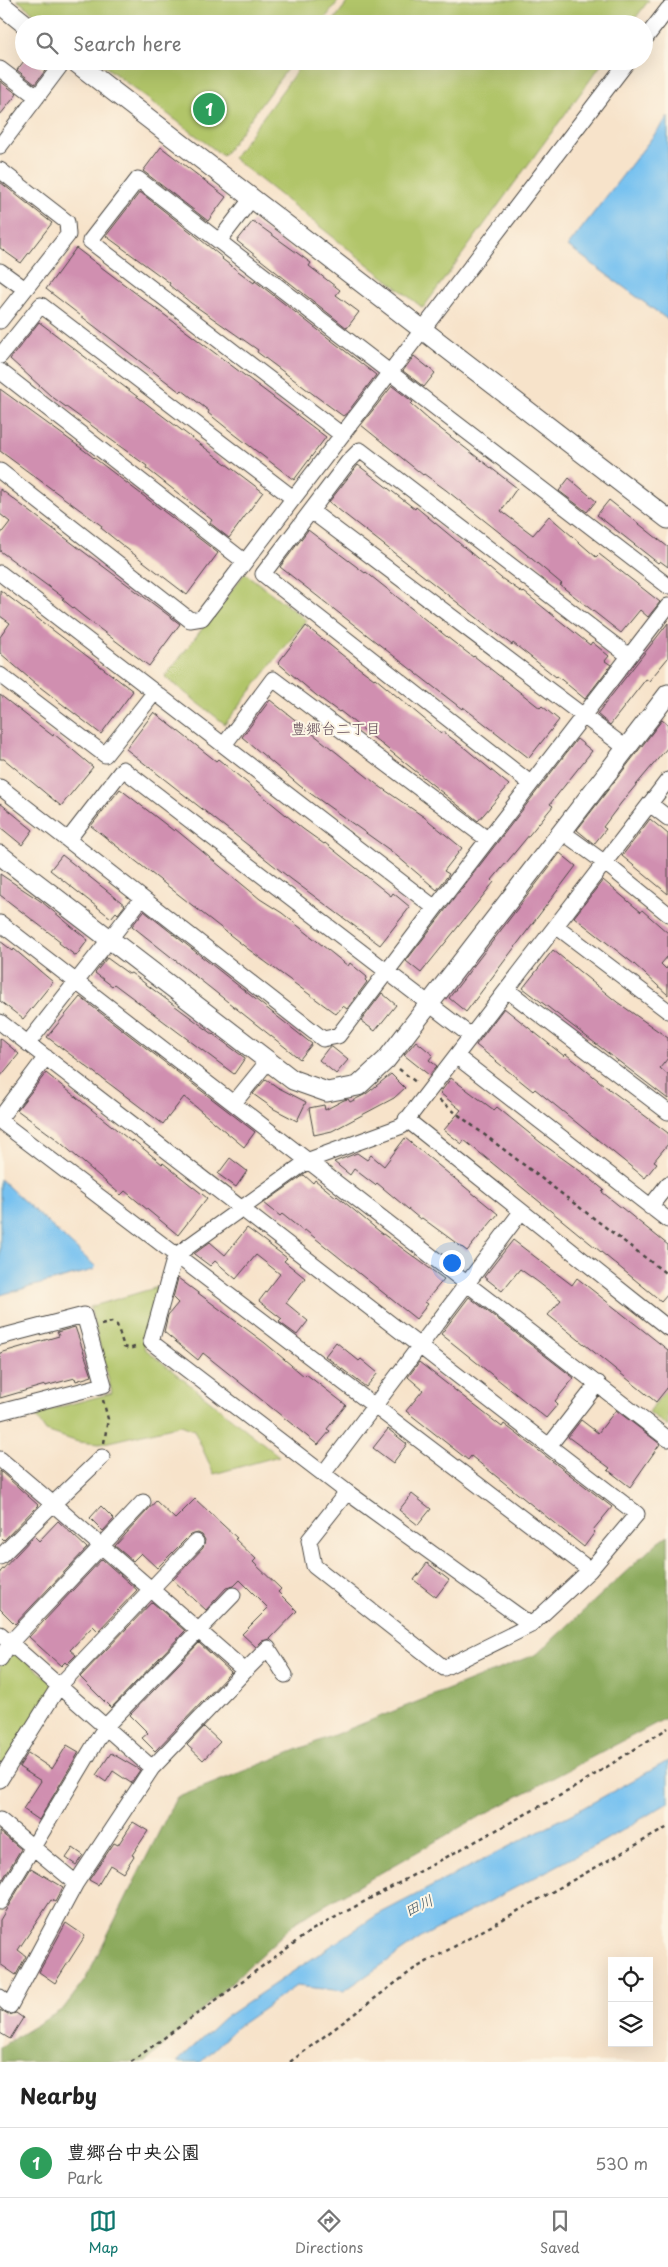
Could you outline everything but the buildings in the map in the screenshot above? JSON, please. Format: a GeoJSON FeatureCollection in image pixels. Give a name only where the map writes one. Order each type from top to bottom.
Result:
{"type":"FeatureCollection","features":[{"type":"Feature","properties":{"kind":"street"},"geometry":{"type":"LineString","coordinates":[[0,4],[15,16]]}},
{"type":"Feature","properties":{"kind":"street"},"geometry":{"type":"LineString","coordinates":[[653,28],[668,9]]}},
{"type":"Feature","properties":{"kind":"street"},"geometry":{"type":"LineString","coordinates":[[0,69],[37,97]]}},
{"type":"Feature","properties":{"kind":"street"},"geometry":{"type":"LineString","coordinates":[[0,146],[57,70]]}},
{"type":"Feature","properties":{"kind":"street"},"geometry":{"type":"LineString","coordinates":[[86,70],[668,519]]}},
{"type":"Feature","properties":{"kind":"street"},"geometry":{"type":"LineString","coordinates":[[0,471],[190,620],[202,618],[621,70]]}},
{"type":"Feature","properties":{"kind":"street"},"geometry":{"type":"LineString","coordinates":[[0,170],[66,222],[68,235],[0,321]]}},
{"type":"Feature","properties":{"kind":"street"},"geometry":{"type":"LineString","coordinates":[[342,435],[90,241],[138,179],[668,586]]}},
{"type":"Feature","properties":{"kind":"street"},"geometry":{"type":"LineString","coordinates":[[219,241],[252,198]]}},
{"type":"Feature","properties":{"kind":"street"},"geometry":{"type":"LineString","coordinates":[[0,271],[25,290]]}},
{"type":"Feature","properties":{"kind":"street"},"geometry":{"type":"LineString","coordinates":[[0,356],[41,305],[293,498]]}},
{"type":"Feature","properties":{"kind":"street"},"geometry":{"type":"LineString","coordinates":[[0,370],[245,562]]}},
{"type":"Feature","properties":{"kind":"street"},"geometry":{"type":"LineString","coordinates":[[530,783],[262,574],[348,462],[360,450],[629,656]]}},
{"type":"Feature","properties":{"kind":"street"},"geometry":{"type":"LineString","coordinates":[[311,510],[626,748]]}},
{"type":"Feature","properties":{"kind":"street"},"geometry":{"type":"LineString","coordinates":[[0,573],[435,908]]}},
{"type":"Feature","properties":{"kind":"street"},"geometry":{"type":"LineString","coordinates":[[0,787],[323,1039],[338,1036],[487,839],[668,606]]}},
{"type":"Feature","properties":{"kind":"street"},"geometry":{"type":"LineString","coordinates":[[0,675],[105,755],[155,692]]}},
{"type":"Feature","properties":{"kind":"street"},"geometry":{"type":"LineString","coordinates":[[224,745],[273,679],[487,839]]}},
{"type":"Feature","properties":{"kind":"street"},"geometry":{"type":"LineString","coordinates":[[0,855],[109,941],[293,1080],[327,1092],[358,1086],[386,1060],[428,1003],[668,694]]}},
{"type":"Feature","properties":{"kind":"street"},"geometry":{"type":"LineString","coordinates":[[68,840],[123,769],[471,1036]]}},
{"type":"Feature","properties":{"kind":"street"},"geometry":{"type":"LineString","coordinates":[[532,1625],[347,1492],[151,1342],[175,1256],[308,1160],[402,1126],[668,780]]}},
{"type":"Feature","properties":{"kind":"street"},"geometry":{"type":"LineString","coordinates":[[650,804],[668,818]]}},
{"type":"Feature","properties":{"kind":"street"},"geometry":{"type":"LineString","coordinates":[[561,831],[605,863],[668,914]]}},
{"type":"Feature","properties":{"kind":"street"},"geometry":{"type":"LineString","coordinates":[[28,1043],[142,898]]}},
{"type":"Feature","properties":{"kind":"street"},"geometry":{"type":"LineString","coordinates":[[0,922],[668,1439]]}},
{"type":"Feature","properties":{"kind":"street"},"geometry":{"type":"LineString","coordinates":[[556,926],[668,1011]]}},
{"type":"Feature","properties":{"kind":"street"},"geometry":{"type":"LineString","coordinates":[[507,990],[668,1112]]}},
{"type":"Feature","properties":{"kind":"street"},"geometry":{"type":"LineString","coordinates":[[0,1022],[242,1208],[418,1347],[637,1514],[590,1570],[532,1625],[444,1668],[314,1566],[309,1540],[347,1492]]}},
{"type":"Feature","properties":{"kind":"street"},"geometry":{"type":"LineString","coordinates":[[456,1056],[668,1220]]}},
{"type":"Feature","properties":{"kind":"street"},"geometry":{"type":"LineString","coordinates":[[46,1058],[0,1119],[175,1256],[590,1570]]}},
{"type":"Feature","properties":{"kind":"street"},"geometry":{"type":"LineString","coordinates":[[234,1103],[268,1061]]}},
{"type":"Feature","properties":{"kind":"street"},"geometry":{"type":"LineString","coordinates":[[406,1119],[668,1328]]}},
{"type":"Feature","properties":{"kind":"street"},"geometry":{"type":"LineString","coordinates":[[650,1207],[668,1184]]}},
{"type":"Feature","properties":{"kind":"street"},"geometry":{"type":"LineString","coordinates":[[324,1474],[521,1212]]}},
{"type":"Feature","properties":{"kind":"street"},"geometry":{"type":"LineString","coordinates":[[0,1337],[84,1315],[104,1384],[0,1412]]}},
{"type":"Feature","properties":{"kind":"street"},"geometry":{"type":"LineString","coordinates":[[549,1446],[598,1383]]}},
{"type":"Feature","properties":{"kind":"street"},"geometry":{"type":"LineString","coordinates":[[0,1557],[102,1457]]}},
{"type":"Feature","properties":{"kind":"street"},"geometry":{"type":"LineString","coordinates":[[0,1459],[103,1546],[245,1671]]}},
{"type":"Feature","properties":{"kind":"street"},"geometry":{"type":"LineString","coordinates":[[0,1658],[5,1638],[103,1546],[143,1502]]}},
{"type":"Feature","properties":{"kind":"street"},"geometry":{"type":"LineString","coordinates":[[0,1780],[59,1686],[150,1588],[196,1542]]}},
{"type":"Feature","properties":{"kind":"street"},"geometry":{"type":"LineString","coordinates":[[0,1902],[106,1727],[233,1595]]}},
{"type":"Feature","properties":{"kind":"street"},"geometry":{"type":"LineString","coordinates":[[5,1638],[152,1768]]}},
{"type":"Feature","properties":{"kind":"street"},"geometry":{"type":"LineString","coordinates":[[0,1997],[10,2006],[76,1883],[152,1768],[268,1648],[285,1675]]}},
{"type":"Feature","properties":{"kind":"street"},"geometry":{"type":"LineString","coordinates":[[0,1820],[76,1883]]}},
{"type":"Feature","properties":{"kind":"path"},"geometry":{"type":"LineString","coordinates":[[386,1060],[668,1275]]}},
{"type":"Feature","properties":{"kind":"path"},"geometry":{"type":"LineString","coordinates":[[88,1329],[112,1322],[118,1325],[124,1347],[129,1349],[151,1342]]}},
{"type":"Feature","properties":{"kind":"path"},"geometry":{"type":"LineString","coordinates":[[99,1386],[108,1419],[102,1457]]}},
{"type":"Feature","properties":{"kind":"path"},"geometry":{"type":"LineString","coordinates":[[131,2062],[312,1930],[572,1789],[668,1728]]}},
{"type":"Feature","properties":{"kind":"path"},"geometry":{"type":"LineString","coordinates":[[290,2062],[414,1969],[668,1827]]}},
{"type":"Feature","properties":{"kind":"green space"},"geometry":{"type":"Polygon","coordinates":[[[17,0],[339,0],[328,15],[36,15],[17,0]]]}},
{"type":"Feature","properties":{"kind":"green space"},"geometry":{"type":"Polygon","coordinates":[[[349,0],[649,0],[638,15],[338,15],[349,0]]]}},
{"type":"Feature","properties":{"kind":"green space"},"geometry":{"type":"Polygon","coordinates":[[[110,70],[286,70],[223,156],[110,70]]]}},
{"type":"Feature","properties":{"kind":"green space"},"geometry":{"type":"Polygon","coordinates":[[[297,70],[597,70],[423,308],[233,158],[297,70]]]}},
{"type":"Feature","properties":{"kind":"green space"},"geometry":{"type":"Polygon","coordinates":[[[245,573],[306,620],[225,724],[165,677],[245,573]]]}},
{"type":"Feature","properties":{"kind":"green space"},"geometry":{"type":"Polygon","coordinates":[[[158,1287],[144,1348],[279,1456],[214,1474],[194,1430],[181,1425],[100,1444],[78,1442],[46,1431],[34,1414],[112,1393],[90,1307],[158,1287]]]}},
{"type":"Feature","properties":{"kind":"green space"},"geometry":{"type":"Polygon","coordinates":[[[668,1386],[668,1427],[649,1412],[668,1386]]]}},
{"type":"Feature","properties":{"kind":"green space"},"geometry":{"type":"Polygon","coordinates":[[[668,1535],[668,1717],[464,1825],[297,1921],[146,2062],[0,2062],[0,2047],[63,2009],[85,1980],[176,1798],[537,1654],[658,1542],[668,1535]]]}},
{"type":"Feature","properties":{"kind":"green space"},"geometry":{"type":"Polygon","coordinates":[[[10,1646],[56,1686],[0,1776],[0,1663],[10,1646]]]}},
{"type":"Feature","properties":{"kind":"water"},"geometry":{"type":"Polygon","coordinates":[[[668,117],[668,320],[568,246],[668,117]]]}},
{"type":"Feature","properties":{"kind":"water"},"geometry":{"type":"Polygon","coordinates":[[[0,1179],[96,1267],[93,1270],[0,1295],[0,1179]]]}},
{"type":"Feature","properties":{"kind":"water","name":"田川"},"geometry":{"type":"Polygon","coordinates":[[[668,1761],[668,1803],[602,1842],[424,1936],[344,1991],[296,1986],[237,2027],[201,2062],[177,2062],[224,2018],[377,1915],[579,1810],[668,1761]]]}},
{"type":"Feature","properties":{"kind":"place","name":"豊郷台中央公園"},"geometry":{"type":"Point","coordinates":[209,109]}},
{"type":"Feature","properties":{"kind":"district","name":"豊郷台二丁目"},"geometry":{"type":"Point","coordinates":[336,729]}}]}
